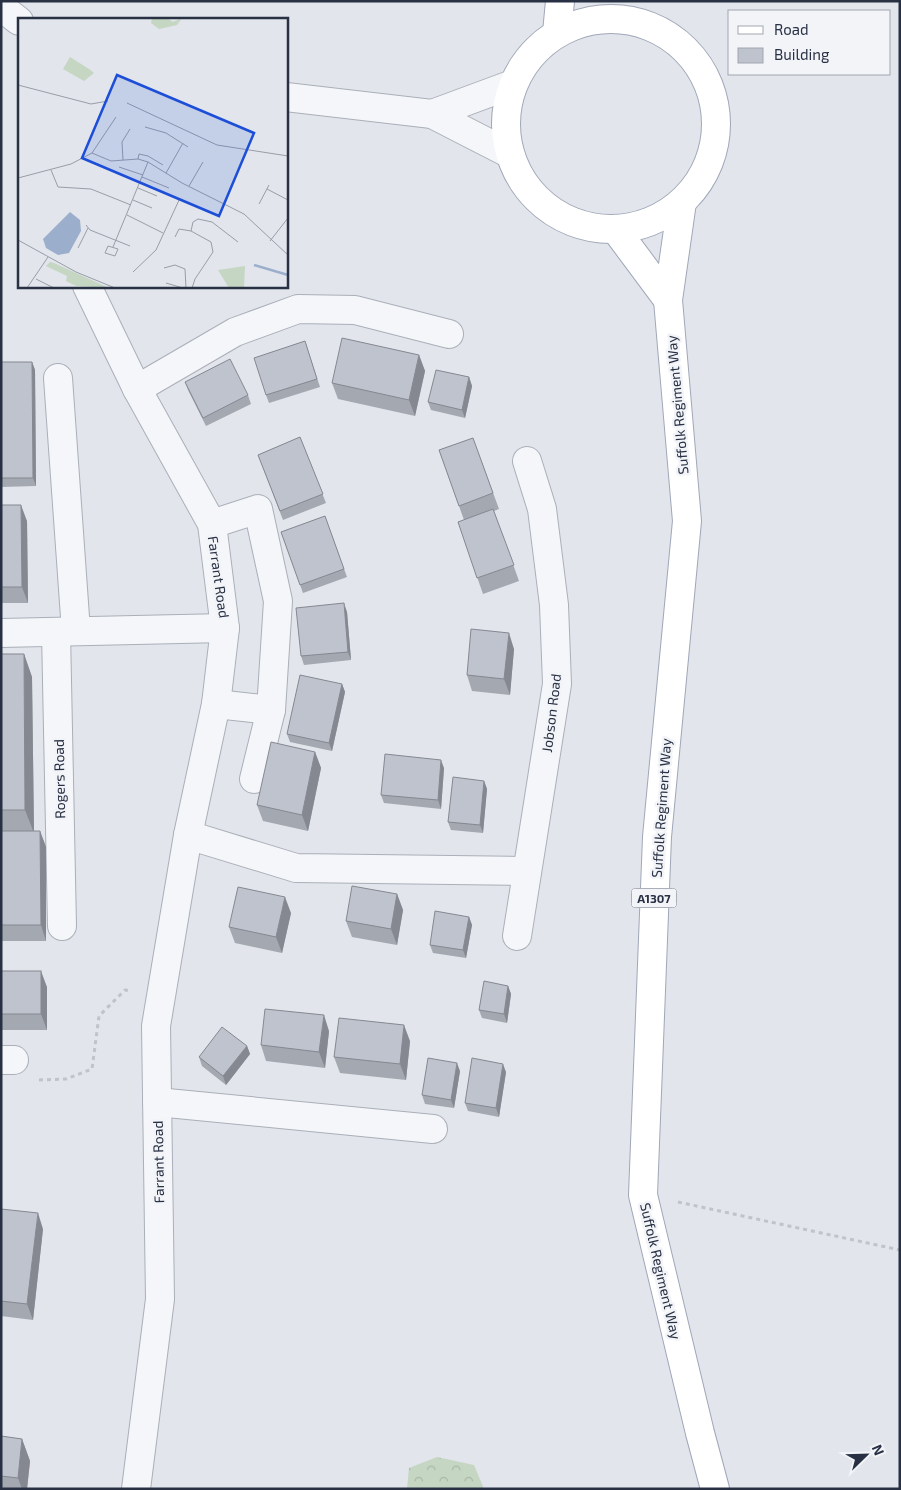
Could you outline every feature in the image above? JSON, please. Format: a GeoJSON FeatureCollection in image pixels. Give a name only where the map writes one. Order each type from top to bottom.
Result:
{"type":"FeatureCollection","features":[{"type":"Feature","properties":{"kind":"main road"},"geometry":{"type":"LineString","coordinates":[[557,33],[560,1]]}},
{"type":"Feature","properties":{"kind":"main road"},"geometry":{"type":"LineString","coordinates":[[616,10],[666,34],[684,48],[700,67],[710,89],[716,113],[716,138],[710,162],[699,183],[682,202],[663,216],[640,226],[616,230],[592,228],[570,222],[550,210],[532,194],[518,176],[510,154],[506,130],[506,107],[513,84],[524,64],[539,47],[557,33],[578,24],[600,19],[616,10]]}},
{"type":"Feature","properties":{"kind":"main road","name":"Suffolk Regiment Way"},"geometry":{"type":"LineString","coordinates":[[682,202],[668,300],[687,521],[657,837],[643,1195],[697,1423],[715,1489]]}},
{"type":"Feature","properties":{"kind":"main road"},"geometry":{"type":"LineString","coordinates":[[616,230],[668,300]]}},
{"type":"Feature","properties":{"kind":"street"},"geometry":{"type":"LineString","coordinates":[[1,7],[18,20]]}},
{"type":"Feature","properties":{"kind":"street"},"geometry":{"type":"LineString","coordinates":[[432,114],[513,84]]}},
{"type":"Feature","properties":{"kind":"street"},"geometry":{"type":"LineString","coordinates":[[288,96],[432,114],[510,154]]}},
{"type":"Feature","properties":{"kind":"street","name":"Farrant Road"},"geometry":{"type":"LineString","coordinates":[[88,288],[137,389],[212,524],[226,628],[216,704],[188,836],[156,1026],[160,1299],[136,1489]]}},
{"type":"Feature","properties":{"kind":"street"},"geometry":{"type":"LineString","coordinates":[[137,389],[235,332],[298,309],[355,310],[449,334]]}},
{"type":"Feature","properties":{"kind":"street","name":"Rogers Road"},"geometry":{"type":"LineString","coordinates":[[58,378],[66,632],[62,926]]}},
{"type":"Feature","properties":{"kind":"street","name":"Jobson Road"},"geometry":{"type":"LineString","coordinates":[[517,936],[557,684],[554,605],[542,509],[527,461]]}},
{"type":"Feature","properties":{"kind":"street"},"geometry":{"type":"LineString","coordinates":[[212,524],[258,509],[278,601],[271,710],[254,780]]}},
{"type":"Feature","properties":{"kind":"street"},"geometry":{"type":"LineString","coordinates":[[1,633],[226,628]]}},
{"type":"Feature","properties":{"kind":"street"},"geometry":{"type":"LineString","coordinates":[[216,704],[271,710]]}},
{"type":"Feature","properties":{"kind":"street"},"geometry":{"type":"LineString","coordinates":[[188,836],[296,868],[527,871]]}},
{"type":"Feature","properties":{"kind":"street"},"geometry":{"type":"LineString","coordinates":[[157,1102],[433,1129]]}},
{"type":"Feature","properties":{"kind":"path"},"geometry":{"type":"LineString","coordinates":[[35,1080],[66,1079],[92,1069],[99,1016],[125,990],[161,995]]}},
{"type":"Feature","properties":{"kind":"path"},"geometry":{"type":"LineString","coordinates":[[643,1195],[900,1250]]}},
{"type":"Feature","properties":{"kind":"green space"},"geometry":{"type":"Polygon","coordinates":[[[437,1457],[474,1465],[484,1489],[407,1489],[409,1468],[437,1457]]]}},
{"type":"Feature","properties":{"kind":"building"},"geometry":{"type":"Polygon","coordinates":[[[342,338],[419,355],[409,400],[332,383],[342,338]]]}},
{"type":"Feature","properties":{"kind":"building"},"geometry":{"type":"Polygon","coordinates":[[[305,341],[317,379],[266,395],[254,358],[305,341]]]}},
{"type":"Feature","properties":{"kind":"building"},"geometry":{"type":"Polygon","coordinates":[[[230,359],[248,395],[203,418],[185,382],[230,359]]]}},
{"type":"Feature","properties":{"kind":"building"},"geometry":{"type":"Polygon","coordinates":[[[1,362],[32,362],[33,478],[1,478],[1,362]]]}},
{"type":"Feature","properties":{"kind":"building"},"geometry":{"type":"Polygon","coordinates":[[[436,370],[469,377],[462,410],[428,402],[436,370]]]}},
{"type":"Feature","properties":{"kind":"building"},"geometry":{"type":"Polygon","coordinates":[[[300,437],[323,494],[280,511],[258,455],[300,437]]]}},
{"type":"Feature","properties":{"kind":"building"},"geometry":{"type":"Polygon","coordinates":[[[473,438],[493,493],[459,506],[439,450],[473,438]]]}},
{"type":"Feature","properties":{"kind":"building"},"geometry":{"type":"Polygon","coordinates":[[[1,505],[21,505],[22,587],[1,587],[1,505]]]}},
{"type":"Feature","properties":{"kind":"building"},"geometry":{"type":"Polygon","coordinates":[[[493,509],[514,565],[477,578],[458,522],[493,509]]]}},
{"type":"Feature","properties":{"kind":"building"},"geometry":{"type":"Polygon","coordinates":[[[325,516],[344,569],[300,585],[281,532],[325,516]]]}},
{"type":"Feature","properties":{"kind":"building"},"geometry":{"type":"Polygon","coordinates":[[[344,603],[348,652],[301,656],[296,608],[344,603]]]}},
{"type":"Feature","properties":{"kind":"building"},"geometry":{"type":"Polygon","coordinates":[[[471,629],[509,633],[504,679],[467,675],[471,629]]]}},
{"type":"Feature","properties":{"kind":"building"},"geometry":{"type":"Polygon","coordinates":[[[1,654],[24,654],[25,810],[1,810],[1,654]]]}},
{"type":"Feature","properties":{"kind":"building"},"geometry":{"type":"Polygon","coordinates":[[[300,675],[342,684],[329,743],[287,734],[300,675]]]}},
{"type":"Feature","properties":{"kind":"building"},"geometry":{"type":"Polygon","coordinates":[[[271,742],[315,752],[302,815],[257,805],[271,742]]]}},
{"type":"Feature","properties":{"kind":"building"},"geometry":{"type":"Polygon","coordinates":[[[385,754],[441,760],[438,800],[381,795],[385,754]]]}},
{"type":"Feature","properties":{"kind":"building"},"geometry":{"type":"Polygon","coordinates":[[[453,777],[484,781],[480,825],[448,822],[453,777]]]}},
{"type":"Feature","properties":{"kind":"building"},"geometry":{"type":"Polygon","coordinates":[[[1,831],[40,831],[41,925],[1,925],[1,831]]]}},
{"type":"Feature","properties":{"kind":"building"},"geometry":{"type":"Polygon","coordinates":[[[352,886],[397,894],[391,929],[346,921],[352,886]]]}},
{"type":"Feature","properties":{"kind":"building"},"geometry":{"type":"Polygon","coordinates":[[[238,887],[285,897],[276,937],[229,927],[238,887]]]}},
{"type":"Feature","properties":{"kind":"building"},"geometry":{"type":"Polygon","coordinates":[[[435,911],[469,917],[463,950],[430,945],[435,911]]]}},
{"type":"Feature","properties":{"kind":"building"},"geometry":{"type":"Polygon","coordinates":[[[1,971],[41,971],[41,1014],[1,1014],[1,971]]]}},
{"type":"Feature","properties":{"kind":"building"},"geometry":{"type":"Polygon","coordinates":[[[484,981],[508,986],[504,1014],[479,1010],[484,981]]]}},
{"type":"Feature","properties":{"kind":"building"},"geometry":{"type":"Polygon","coordinates":[[[265,1009],[324,1015],[319,1052],[261,1045],[265,1009]]]}},
{"type":"Feature","properties":{"kind":"building"},"geometry":{"type":"Polygon","coordinates":[[[339,1018],[404,1025],[400,1064],[334,1057],[339,1018]]]}},
{"type":"Feature","properties":{"kind":"building"},"geometry":{"type":"Polygon","coordinates":[[[222,1027],[247,1046],[223,1076],[199,1057],[222,1027]]]}},
{"type":"Feature","properties":{"kind":"building"},"geometry":{"type":"Polygon","coordinates":[[[428,1058],[457,1063],[451,1100],[422,1095],[428,1058]]]}},
{"type":"Feature","properties":{"kind":"building"},"geometry":{"type":"Polygon","coordinates":[[[472,1058],[503,1064],[496,1108],[465,1103],[472,1058]]]}},
{"type":"Feature","properties":{"kind":"building"},"geometry":{"type":"Polygon","coordinates":[[[1,1209],[38,1213],[27,1304],[1,1301],[1,1209]]]}},
{"type":"Feature","properties":{"kind":"building"},"geometry":{"type":"Polygon","coordinates":[[[1,1436],[22,1439],[18,1478],[1,1476],[1,1436]]]}}]}
